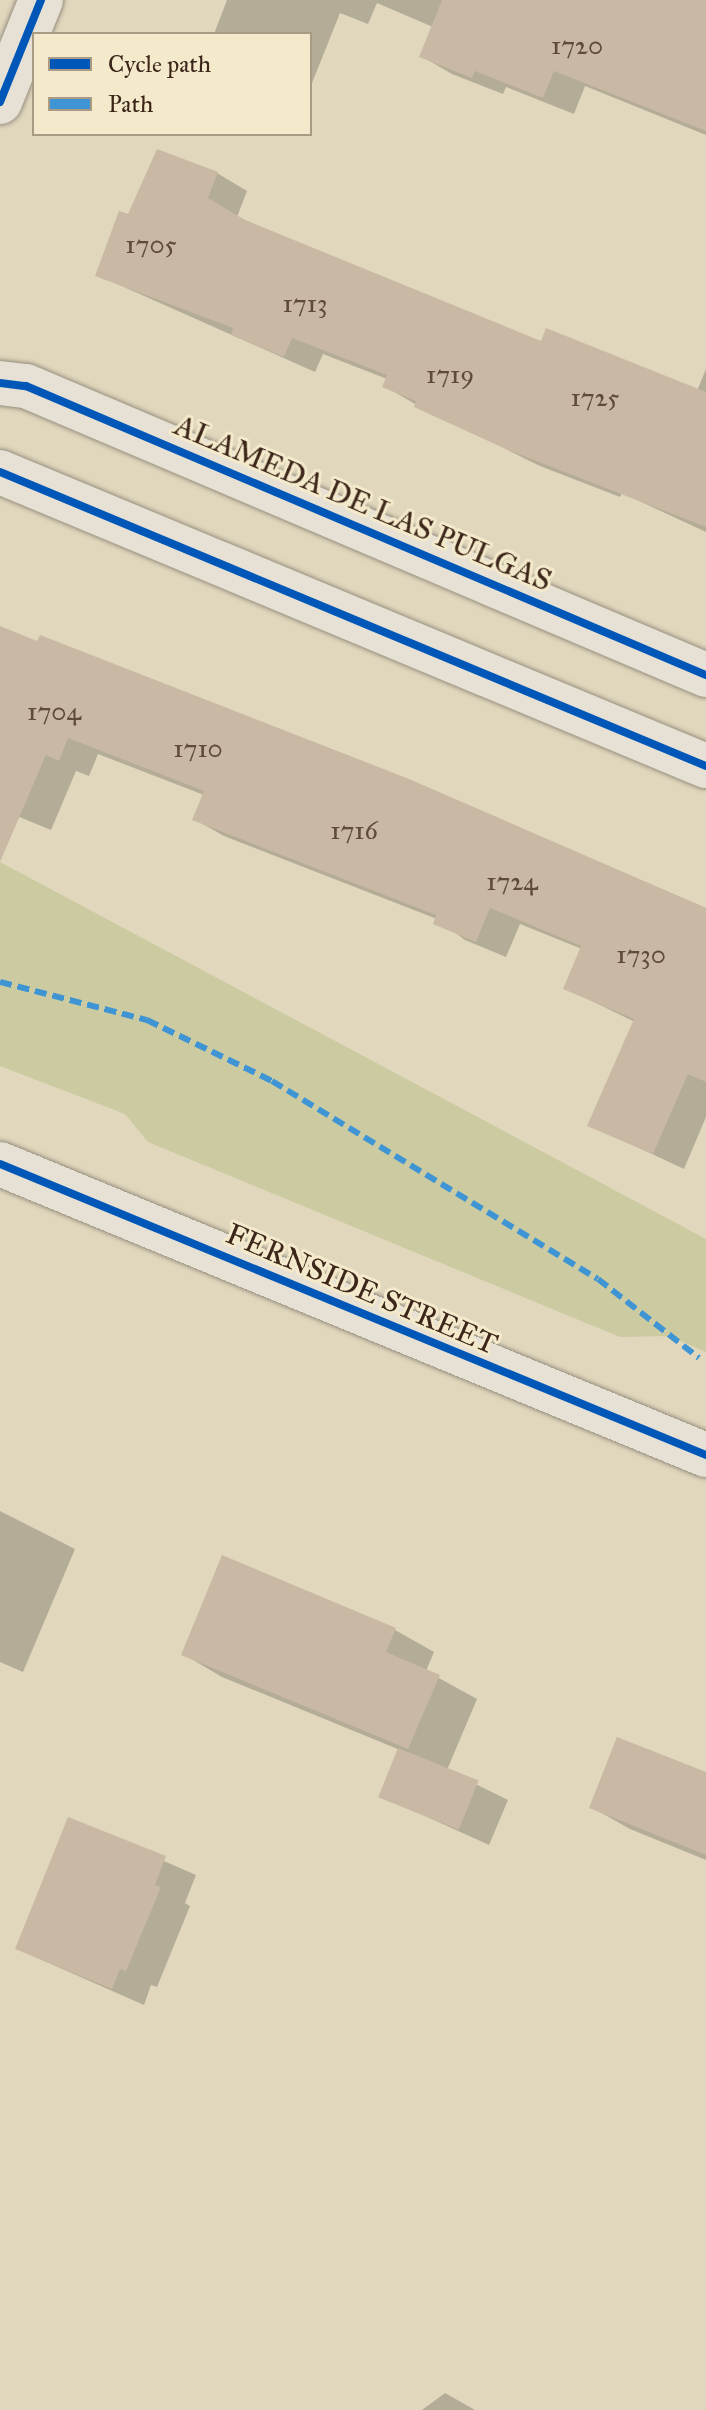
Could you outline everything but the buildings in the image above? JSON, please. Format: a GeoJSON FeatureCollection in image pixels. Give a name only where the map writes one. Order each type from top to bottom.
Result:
{"type":"FeatureCollection","features":[{"type":"Feature","properties":{"kind":"main road"},"geometry":{"type":"LineString","coordinates":[[0,102],[41,0]]}},
{"type":"Feature","properties":{"kind":"main road","name":"ALAMEDA DE LAS PULGAS"},"geometry":{"type":"LineString","coordinates":[[0,383],[26,386],[706,675]]}},
{"type":"Feature","properties":{"kind":"main road"},"geometry":{"type":"LineString","coordinates":[[0,472],[706,766]]}},
{"type":"Feature","properties":{"kind":"main road","name":"FERNSIDE STREET"},"geometry":{"type":"LineString","coordinates":[[0,1164],[706,1455]]}},
{"type":"Feature","properties":{"kind":"shaded area"},"geometry":{"type":"Polygon","coordinates":[[[0,862],[706,1239],[706,1352],[669,1336],[620,1337],[148,1142],[125,1114],[0,1066],[0,862]]]}},
{"type":"Feature","properties":{"kind":"marked path"},"geometry":{"type":"LineString","coordinates":[[0,982],[147,1020],[272,1081],[598,1279],[699,1358]]}},
{"type":"Feature","properties":{"kind":"cycle path"},"geometry":{"type":"LineString","coordinates":[[0,102],[41,0]]}},
{"type":"Feature","properties":{"kind":"cycle path"},"geometry":{"type":"LineString","coordinates":[[0,383],[26,386],[706,675]]}},
{"type":"Feature","properties":{"kind":"cycle path"},"geometry":{"type":"LineString","coordinates":[[0,472],[706,766]]}},
{"type":"Feature","properties":{"kind":"cycle path"},"geometry":{"type":"LineString","coordinates":[[0,1164],[706,1455]]}}]}
